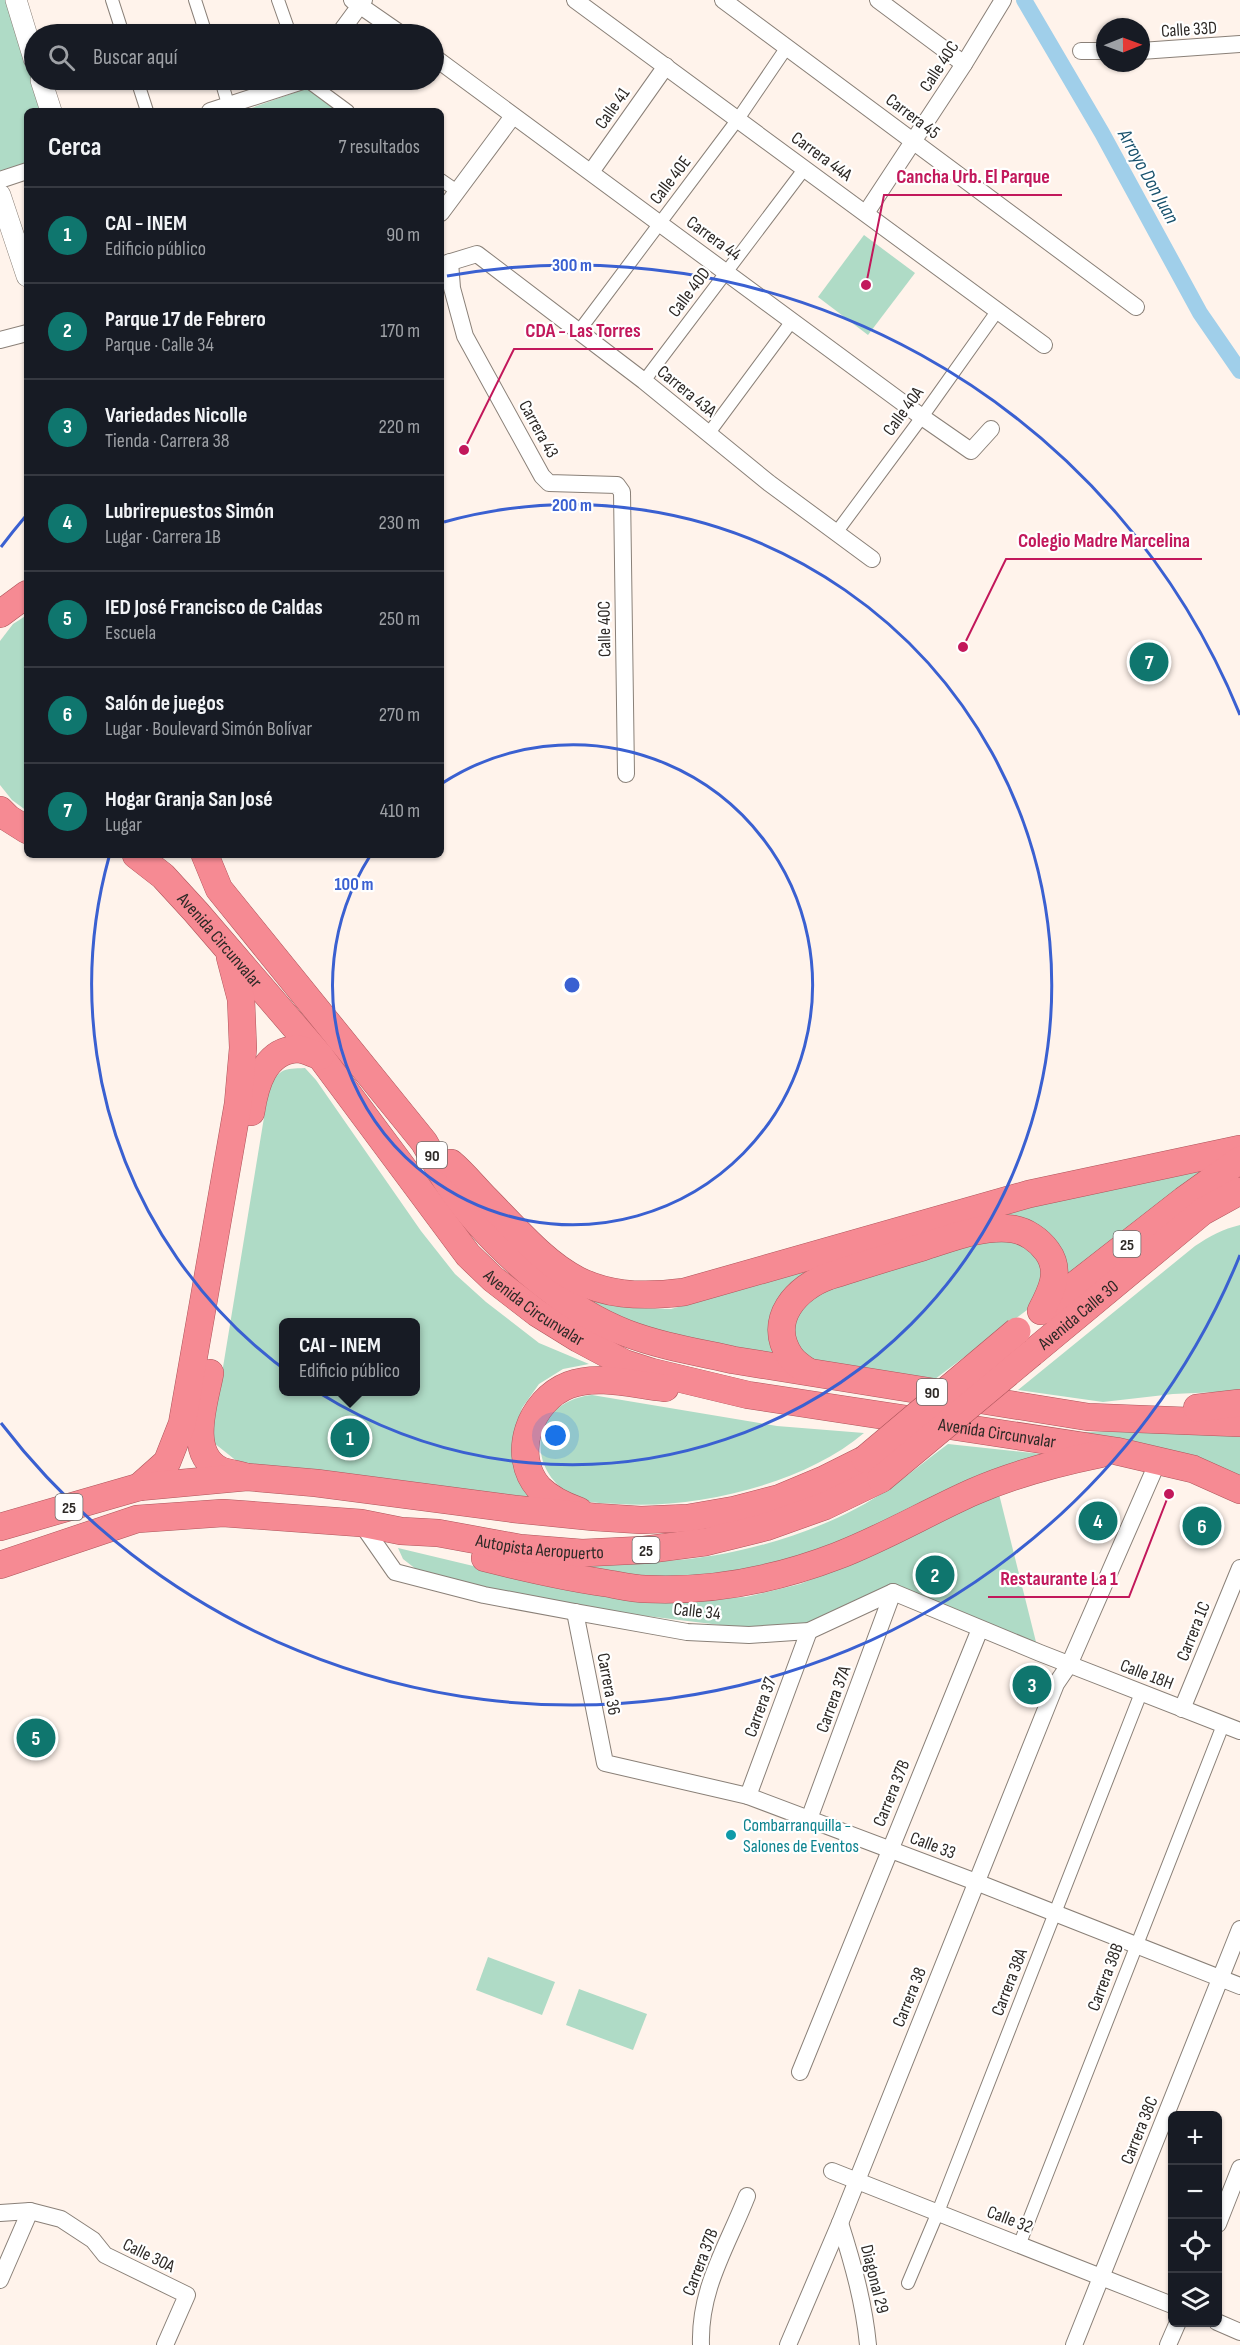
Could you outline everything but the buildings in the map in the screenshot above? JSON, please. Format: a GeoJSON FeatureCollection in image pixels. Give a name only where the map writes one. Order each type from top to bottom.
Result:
{"type":"FeatureCollection","features":[{"type":"Feature","properties":{"kind":"highway"},"geometry":{"type":"LineString","coordinates":[[0,614],[17,596]]}},
{"type":"Feature","properties":{"kind":"highway"},"geometry":{"type":"LineString","coordinates":[[0,810],[24,828]]}},
{"type":"Feature","properties":{"kind":"highway","name":"Avenida Circunvalar"},"geometry":{"type":"LineString","coordinates":[[140,858],[163,876],[320,1056],[468,1255],[493,1279],[528,1306],[579,1339],[624,1363],[686,1381],[748,1395],[1116,1450]]}},
{"type":"Feature","properties":{"kind":"highway","name":"Avenida Circunvalar"},"geometry":{"type":"LineString","coordinates":[[206,858],[219,890],[424,1142],[450,1187],[492,1237],[532,1275],[586,1313],[626,1333],[685,1350],[1088,1417],[1131,1417]]}},
{"type":"Feature","properties":{"kind":"highway"},"geometry":{"type":"LineString","coordinates":[[138,1487],[167,1462],[182,1424],[238,1104],[243,1048],[241,999],[228,950]]}},
{"type":"Feature","properties":{"kind":"highway"},"geometry":{"type":"LineString","coordinates":[[247,1477],[220,1470],[207,1460],[201,1447],[201,1429],[255,1088],[264,1068],[282,1053],[299,1049],[320,1056]]}},
{"type":"Feature","properties":{"kind":"highway"},"geometry":{"type":"LineString","coordinates":[[424,1142],[454,1166],[540,1254],[569,1277],[595,1288],[621,1294],[651,1296],[684,1292],[1029,1194],[1240,1149]]}},
{"type":"Feature","properties":{"kind":"highway","name":"Avenida Calle 30"},"geometry":{"type":"LineString","coordinates":[[1017,1331],[1184,1200],[1240,1160]]}},
{"type":"Feature","properties":{"kind":"highway","name":"Avenida Calle 30"},"geometry":{"type":"LineString","coordinates":[[1032,1353],[1202,1212],[1240,1191]]}},
{"type":"Feature","properties":{"kind":"highway"},"geometry":{"type":"LineString","coordinates":[[1202,1212],[1240,1208]]}},
{"type":"Feature","properties":{"kind":"highway"},"geometry":{"type":"LineString","coordinates":[[807,1371],[791,1358],[783,1334],[787,1309],[800,1291],[819,1279],[962,1235],[987,1230],[1014,1229],[1027,1234],[1041,1244],[1051,1257],[1054,1272],[1052,1290],[1041,1311]]}},
{"type":"Feature","properties":{"kind":"highway","name":"Autopista Aeropuerto"},"geometry":{"type":"LineString","coordinates":[[0,1527],[138,1487],[247,1477],[316,1483],[594,1517],[641,1520],[688,1518],[734,1510],[873,1469],[1017,1331]]}},
{"type":"Feature","properties":{"kind":"highway","name":"Autopista Aeropuerto"},"geometry":{"type":"LineString","coordinates":[[0,1565],[137,1519],[223,1513],[361,1522],[401,1531],[438,1533],[520,1548],[582,1552],[644,1550],[706,1542],[766,1527],[825,1506],[1032,1353]]}},
{"type":"Feature","properties":{"kind":"highway"},"geometry":{"type":"LineString","coordinates":[[594,1517],[564,1506],[545,1493],[536,1484],[530,1472],[526,1438],[536,1411],[549,1397],[571,1384],[598,1381],[748,1395]]}},
{"type":"Feature","properties":{"kind":"highway"},"geometry":{"type":"LineString","coordinates":[[1131,1417],[1240,1403]]}},
{"type":"Feature","properties":{"kind":"highway","name":"90"},"geometry":{"type":"LineString","coordinates":[[1131,1417],[1240,1423]]}},
{"type":"Feature","properties":{"kind":"highway"},"geometry":{"type":"LineString","coordinates":[[401,1531],[436,1545],[527,1569],[585,1580],[645,1590],[705,1587],[754,1581],[799,1569],[840,1555],[995,1483],[1064,1461],[1116,1450]]}},
{"type":"Feature","properties":{"kind":"highway","name":"90"},"geometry":{"type":"LineString","coordinates":[[1116,1450],[1193,1469],[1240,1490]]}},
{"type":"Feature","properties":{"kind":"street"},"geometry":{"type":"LineString","coordinates":[[16,0],[24,26]]}},
{"type":"Feature","properties":{"kind":"street"},"geometry":{"type":"LineString","coordinates":[[112,0],[120,24]]}},
{"type":"Feature","properties":{"kind":"street"},"geometry":{"type":"LineString","coordinates":[[195,0],[203,24]]}},
{"type":"Feature","properties":{"kind":"street"},"geometry":{"type":"LineString","coordinates":[[278,0],[286,24]]}},
{"type":"Feature","properties":{"kind":"street","name":"Carrera 44A"},"geometry":{"type":"LineString","coordinates":[[576,0],[1044,345]]}},
{"type":"Feature","properties":{"kind":"street","name":"Carrera 45"},"geometry":{"type":"LineString","coordinates":[[723,0],[1136,307]]}},
{"type":"Feature","properties":{"kind":"street"},"geometry":{"type":"LineString","coordinates":[[878,0],[964,64]]}},
{"type":"Feature","properties":{"kind":"street","name":"Calle 40C"},"geometry":{"type":"LineString","coordinates":[[866,213],[1004,0]]}},
{"type":"Feature","properties":{"kind":"street"},"geometry":{"type":"LineString","coordinates":[[345,24],[358,2],[388,24]]}},
{"type":"Feature","properties":{"kind":"street","name":"Calle 33D"},"geometry":{"type":"LineString","coordinates":[[1150,50],[1240,44]]}},
{"type":"Feature","properties":{"kind":"street","name":"Calle 40E"},"geometry":{"type":"LineString","coordinates":[[579,331],[738,119],[787,47]]}},
{"type":"Feature","properties":{"kind":"street"},"geometry":{"type":"LineString","coordinates":[[1081,51],[1096,51]]}},
{"type":"Feature","properties":{"kind":"street","name":"Carrera 44"},"geometry":{"type":"LineString","coordinates":[[444,64],[971,452],[991,429]]}},
{"type":"Feature","properties":{"kind":"street","name":"Calle 41"},"geometry":{"type":"LineString","coordinates":[[591,172],[666,66]]}},
{"type":"Feature","properties":{"kind":"street"},"geometry":{"type":"LineString","coordinates":[[44,90],[50,108]]}},
{"type":"Feature","properties":{"kind":"street"},"geometry":{"type":"LineString","coordinates":[[140,90],[146,108]]}},
{"type":"Feature","properties":{"kind":"street"},"geometry":{"type":"LineString","coordinates":[[224,90],[230,108],[279,90]]}},
{"type":"Feature","properties":{"kind":"street"},"geometry":{"type":"LineString","coordinates":[[320,90],[344,108]]}},
{"type":"Feature","properties":{"kind":"street"},"geometry":{"type":"LineString","coordinates":[[444,209],[513,116]]}},
{"type":"Feature","properties":{"kind":"street","name":"Calle 40D"},"geometry":{"type":"LineString","coordinates":[[644,381],[805,168]]}},
{"type":"Feature","properties":{"kind":"street"},"geometry":{"type":"LineString","coordinates":[[0,180],[24,172]]}},
{"type":"Feature","properties":{"kind":"street"},"geometry":{"type":"LineString","coordinates":[[444,182],[457,192]]}},
{"type":"Feature","properties":{"kind":"street"},"geometry":{"type":"LineString","coordinates":[[0,195],[24,267]]}},
{"type":"Feature","properties":{"kind":"street","name":"Carrera 43A"},"geometry":{"type":"LineString","coordinates":[[446,264],[477,254],[644,381],[769,483],[872,559]]}},
{"type":"Feature","properties":{"kind":"street","name":"Carrera 43"},"geometry":{"type":"LineString","coordinates":[[446,264],[465,336],[542,476],[549,483],[617,485]]}},
{"type":"Feature","properties":{"kind":"street","name":"Calle 40A"},"geometry":{"type":"LineString","coordinates":[[836,533],[998,310]]}},
{"type":"Feature","properties":{"kind":"street"},"geometry":{"type":"LineString","coordinates":[[709,434],[792,321]]}},
{"type":"Feature","properties":{"kind":"street"},"geometry":{"type":"LineString","coordinates":[[0,340],[24,334]]}},
{"type":"Feature","properties":{"kind":"street","name":"Calle 40C"},"geometry":{"type":"LineString","coordinates":[[617,485],[622,492],[626,774]]}},
{"type":"Feature","properties":{"kind":"street","name":"Carrera 38"},"geometry":{"type":"LineString","coordinates":[[788,2345],[840,2223],[1056,1684],[1069,1665],[1158,1459]]}},
{"type":"Feature","properties":{"kind":"street","name":"Calle 34"},"geometry":{"type":"LineString","coordinates":[[361,1522],[395,1572],[484,1595],[687,1632],[749,1635],[809,1632],[893,1592]]}},
{"type":"Feature","properties":{"kind":"street","name":"Carrera 1C"},"geometry":{"type":"LineString","coordinates":[[1182,1709],[1240,1568]]}},
{"type":"Feature","properties":{"kind":"street"},"geometry":{"type":"LineString","coordinates":[[893,1592],[980,1629]]}},
{"type":"Feature","properties":{"kind":"street","name":"Carrera 37A"},"geometry":{"type":"LineString","coordinates":[[809,1819],[893,1592]]}},
{"type":"Feature","properties":{"kind":"street","name":"Carrera 36"},"geometry":{"type":"LineString","coordinates":[[575,1612],[605,1763]]}},
{"type":"Feature","properties":{"kind":"street","name":"Calle 18H"},"geometry":{"type":"LineString","coordinates":[[980,1629],[1240,1731]]}},
{"type":"Feature","properties":{"kind":"street","name":"Carrera 37B"},"geometry":{"type":"LineString","coordinates":[[800,2073],[980,1629]]}},
{"type":"Feature","properties":{"kind":"street","name":"Carrera 37"},"geometry":{"type":"LineString","coordinates":[[748,1796],[809,1632]]}},
{"type":"Feature","properties":{"kind":"street","name":"Carrera 38A"},"geometry":{"type":"LineString","coordinates":[[908,2283],[938,2212],[1141,1693]]}},
{"type":"Feature","properties":{"kind":"street","name":"Carrera 38B"},"geometry":{"type":"LineString","coordinates":[[1020,2243],[1223,1725]]}},
{"type":"Feature","properties":{"kind":"street","name":"Calle 33"},"geometry":{"type":"LineString","coordinates":[[605,1763],[748,1796],[976,1882],[1240,1986]]}},
{"type":"Feature","properties":{"kind":"street","name":"Carrera 38C"},"geometry":{"type":"LineString","coordinates":[[1074,2345],[1240,1929]]}},
{"type":"Feature","properties":{"kind":"street"},"geometry":{"type":"LineString","coordinates":[[1220,2219],[1240,2168]]}},
{"type":"Feature","properties":{"kind":"street","name":"Calle 32"},"geometry":{"type":"LineString","coordinates":[[832,2171],[1168,2303]]}},
{"type":"Feature","properties":{"kind":"street","name":"Carrera 37B"},"geometry":{"type":"LineString","coordinates":[[701,2345],[702,2311],[706,2295],[747,2196]]}},
{"type":"Feature","properties":{"kind":"street"},"geometry":{"type":"LineString","coordinates":[[0,2280],[30,2211]]}},
{"type":"Feature","properties":{"kind":"street","name":"Calle 30A"},"geometry":{"type":"LineString","coordinates":[[0,2213],[30,2211],[61,2219],[93,2240],[105,2255],[187,2295],[165,2345]]}},
{"type":"Feature","properties":{"kind":"street","name":"Diagonal 29"},"geometry":{"type":"LineString","coordinates":[[840,2223],[858,2280],[866,2317],[868,2345]]}},
{"type":"Feature","properties":{"kind":"street"},"geometry":{"type":"LineString","coordinates":[[1222,2324],[1240,2332]]}},
{"type":"Feature","properties":{"kind":"street"},"geometry":{"type":"LineString","coordinates":[[1168,2345],[1176,2327]]}},
{"type":"Feature","properties":{"kind":"green space"},"geometry":{"type":"Polygon","coordinates":[[[0,0],[16,0],[24,26],[24,90],[39,90],[49,108],[24,108],[24,172],[0,180],[0,0]]]}},
{"type":"Feature","properties":{"kind":"green space"},"geometry":{"type":"Polygon","coordinates":[[[302,90],[311,90],[335,108],[251,108],[302,90]]]}},
{"type":"Feature","properties":{"kind":"green space"},"geometry":{"type":"Polygon","coordinates":[[[864,235],[915,273],[868,335],[818,297],[864,235]]]}},
{"type":"Feature","properties":{"kind":"green space"},"geometry":{"type":"Polygon","coordinates":[[[24,617],[24,809],[12,800],[0,785],[0,641],[13,624],[24,617]]]}},
{"type":"Feature","properties":{"kind":"green space"},"geometry":{"type":"Polygon","coordinates":[[[305,1068],[316,1080],[421,1231],[455,1274],[486,1302],[539,1343],[589,1364],[563,1369],[539,1384],[522,1408],[514,1438],[536,1502],[243,1466],[214,1443],[214,1422],[269,1087],[280,1073],[287,1069],[305,1068]]]}},
{"type":"Feature","properties":{"kind":"green space"},"geometry":{"type":"Polygon","coordinates":[[[1214,1166],[1061,1288],[1063,1274],[997,1213],[1214,1166]]]}},
{"type":"Feature","properties":{"kind":"green space"},"geometry":{"type":"Polygon","coordinates":[[[1240,1225],[1240,1391],[1173,1394],[1103,1402],[1018,1390],[1195,1246],[1217,1233],[1240,1225]]]}},
{"type":"Feature","properties":{"kind":"green space"},"geometry":{"type":"Polygon","coordinates":[[[1003,1239],[1022,1244],[1037,1255],[1044,1279],[1035,1304],[935,1379],[821,1363],[805,1353],[796,1339],[795,1322],[798,1313],[805,1302],[818,1291],[980,1240],[1003,1239]]]}},
{"type":"Feature","properties":{"kind":"green space"},"geometry":{"type":"Polygon","coordinates":[[[828,1264],[800,1281],[784,1357],[661,1333],[591,1304],[594,1300],[638,1308],[671,1309],[828,1264]]]}},
{"type":"Feature","properties":{"kind":"green space"},"geometry":{"type":"Polygon","coordinates":[[[592,1395],[777,1426],[864,1433],[839,1451],[811,1466],[748,1490],[682,1502],[620,1504],[591,1502],[575,1497],[558,1485],[547,1471],[541,1454],[541,1438],[546,1423],[557,1410],[572,1400],[592,1395]]]}},
{"type":"Feature","properties":{"kind":"green space"},"geometry":{"type":"Polygon","coordinates":[[[1240,1432],[1240,1481],[1059,1433],[1240,1432]]]}},
{"type":"Feature","properties":{"kind":"green space"},"geometry":{"type":"Polygon","coordinates":[[[948,1444],[1042,1454],[817,1555],[691,1581],[577,1570],[589,1557],[666,1561],[723,1554],[783,1539],[840,1517],[866,1503],[897,1483],[948,1444]]]}},
{"type":"Feature","properties":{"kind":"green space"},"geometry":{"type":"Polygon","coordinates":[[[999,1494],[1038,1650],[895,1585],[795,1628],[753,1629],[622,1613],[492,1590],[421,1573],[403,1559],[398,1548],[528,1579],[693,1600],[746,1597],[800,1584],[849,1564],[999,1494]]]}},
{"type":"Feature","properties":{"kind":"green space"},"geometry":{"type":"Polygon","coordinates":[[[488,1957],[555,1982],[542,2015],[476,1990],[488,1957]]]}},
{"type":"Feature","properties":{"kind":"green space"},"geometry":{"type":"Polygon","coordinates":[[[579,1989],[647,2014],[633,2050],[566,2025],[579,1989]]]}},
{"type":"Feature","properties":{"kind":"waterway","name":"Arroyo Don Juan"},"geometry":{"type":"LineString","coordinates":[[1024,0],[1102,133],[1200,313],[1240,371]]}},
{"type":"Feature","properties":{"kind":"place","name":"Cancha Urb. El Parque"},"geometry":{"type":"Point","coordinates":[866,285]}},
{"type":"Feature","properties":{"kind":"place","name":"CDA - Las Torres"},"geometry":{"type":"Point","coordinates":[464,450]}},
{"type":"Feature","properties":{"kind":"place","name":"Colegio Madre Marcelina"},"geometry":{"type":"Point","coordinates":[963,647]}},
{"type":"Feature","properties":{"kind":"place","name":"Hogar Granja San José"},"geometry":{"type":"Point","coordinates":[1149,662]}},
{"type":"Feature","properties":{"kind":"place","name":"CAI - INEM"},"geometry":{"type":"Point","coordinates":[350,1438]}},
{"type":"Feature","properties":{"kind":"place","name":"Restaurante La 1"},"geometry":{"type":"Point","coordinates":[1169,1494]}},
{"type":"Feature","properties":{"kind":"place","name":"Lubrirepuestos Simón"},"geometry":{"type":"Point","coordinates":[1098,1521]}},
{"type":"Feature","properties":{"kind":"place","name":"Salón de juegos"},"geometry":{"type":"Point","coordinates":[1202,1526]}},
{"type":"Feature","properties":{"kind":"place","name":"Parque 17 de Febrero"},"geometry":{"type":"Point","coordinates":[935,1575]}},
{"type":"Feature","properties":{"kind":"place","name":"Variedades Nicolle"},"geometry":{"type":"Point","coordinates":[1032,1685]}},
{"type":"Feature","properties":{"kind":"place","name":"IED José Francisco de Caldas"},"geometry":{"type":"Point","coordinates":[36,1738]}},
{"type":"Feature","properties":{"kind":"place","name":"Combarranquilla - Salones de Eventos"},"geometry":{"type":"Point","coordinates":[731,1835]}}]}
